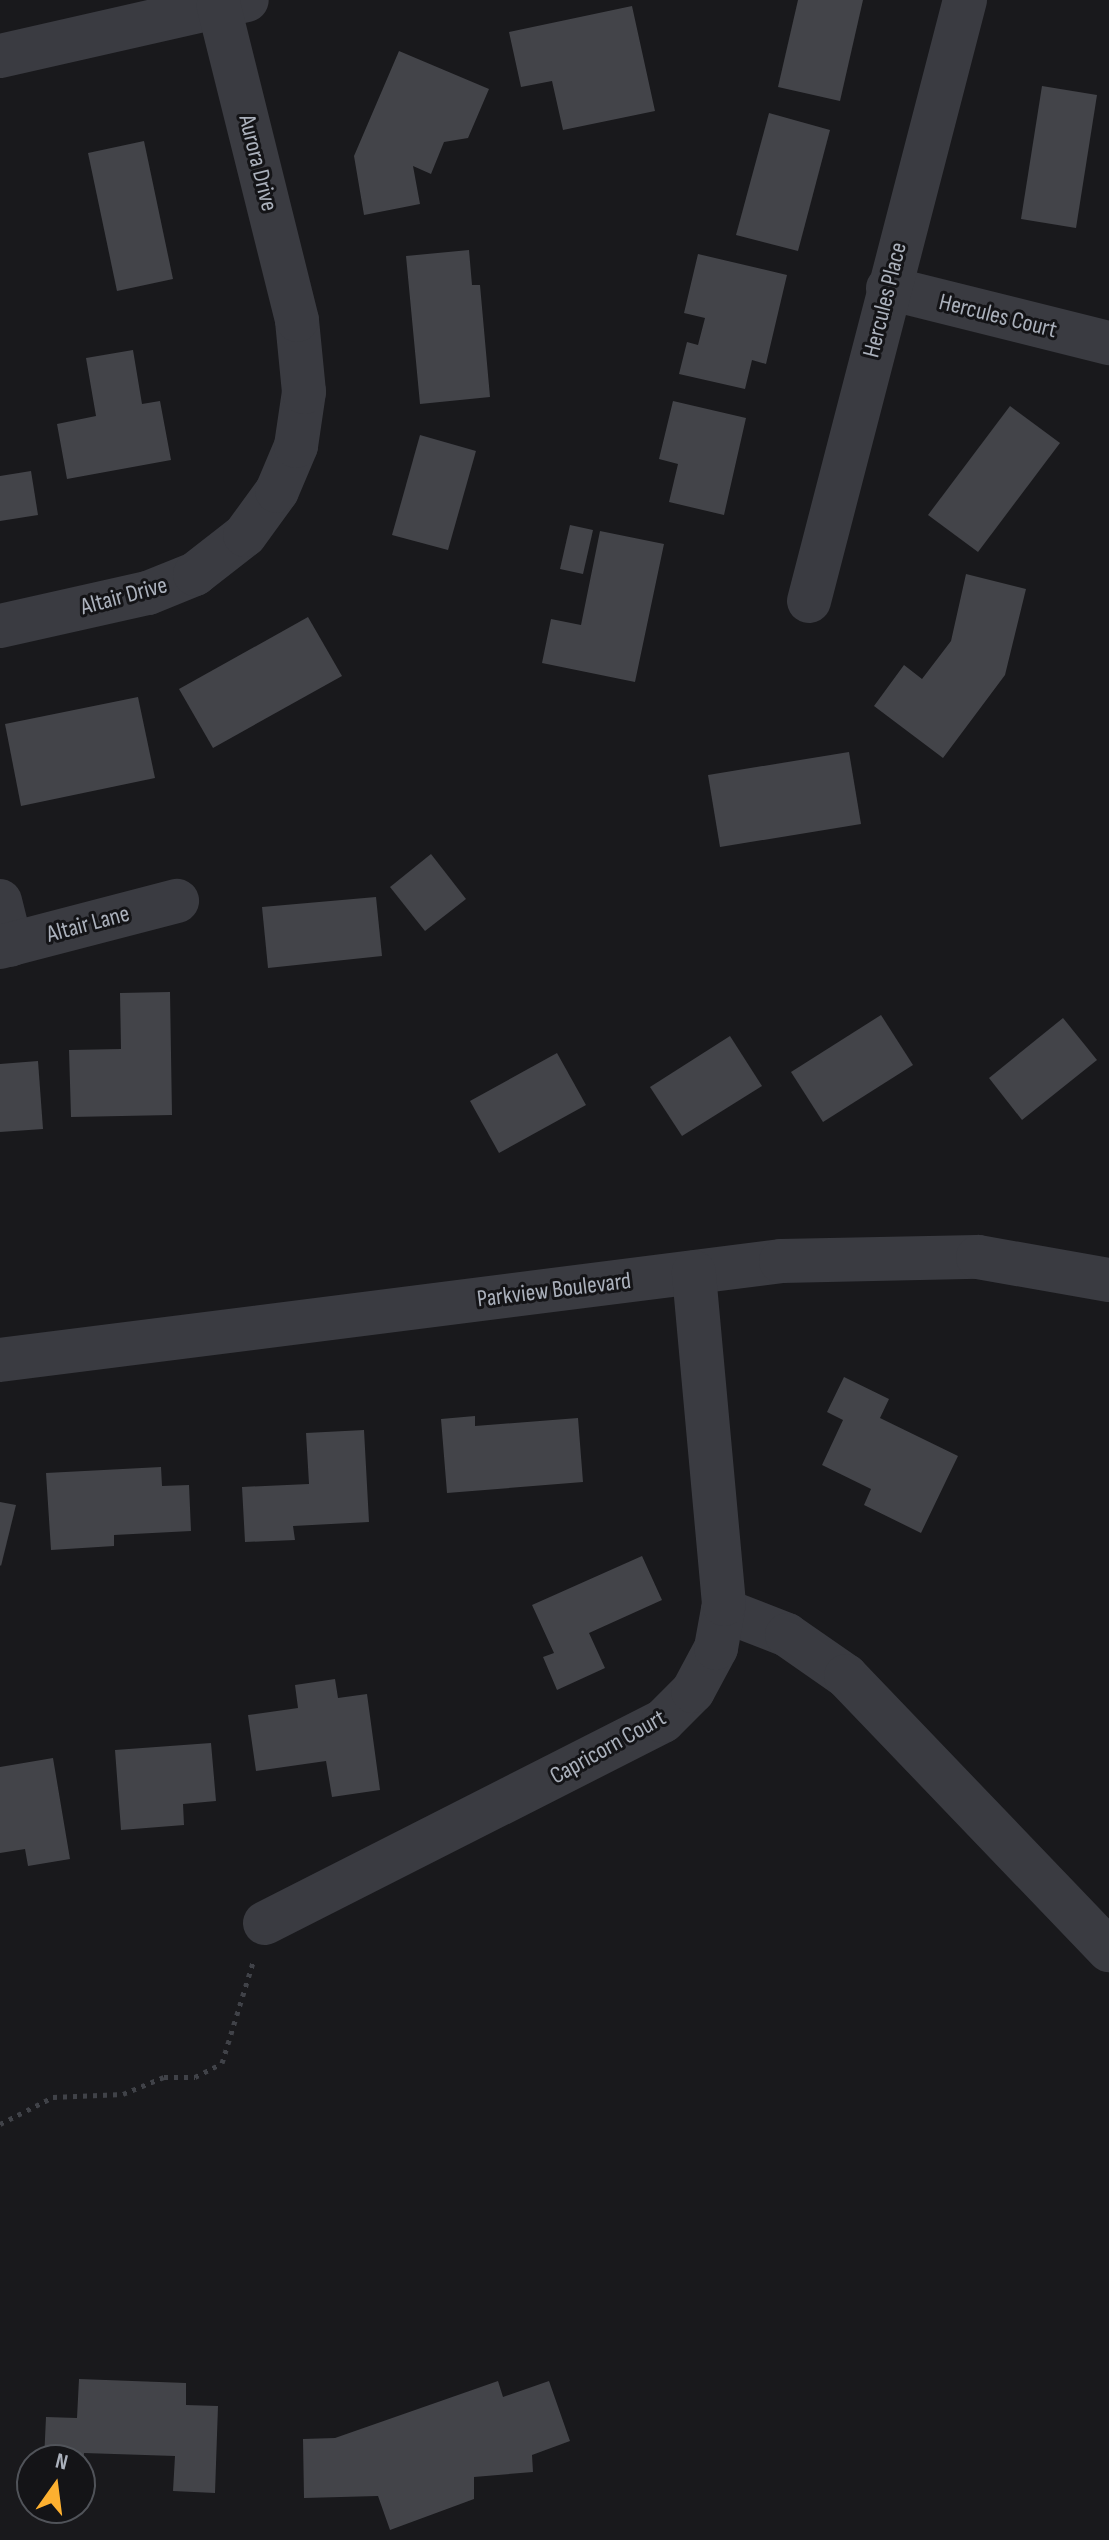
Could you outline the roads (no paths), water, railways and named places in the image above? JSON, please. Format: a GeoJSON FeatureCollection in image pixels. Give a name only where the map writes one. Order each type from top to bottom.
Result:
{"type":"FeatureCollection","features":[{"type":"Feature","properties":{"kind":"street","name":"Hercules Place"},"geometry":{"type":"LineString","coordinates":[[809,601],[965,0]]}},
{"type":"Feature","properties":{"kind":"street"},"geometry":{"type":"LineString","coordinates":[[0,56],[233,3]]}},
{"type":"Feature","properties":{"kind":"street","name":"Aurora Drive"},"geometry":{"type":"LineString","coordinates":[[233,3],[297,320]]}},
{"type":"Feature","properties":{"kind":"street","name":"Hercules Court"},"geometry":{"type":"LineString","coordinates":[[888,288],[1109,343]]}},
{"type":"Feature","properties":{"kind":"street","name":"Altair Drive"},"geometry":{"type":"LineString","coordinates":[[0,626],[148,593],[195,574],[245,535],[277,491],[296,446],[304,392],[297,320]]}},
{"type":"Feature","properties":{"kind":"street"},"geometry":{"type":"LineString","coordinates":[[0,901],[5,946]]}},
{"type":"Feature","properties":{"kind":"street","name":"Altair Lane"},"geometry":{"type":"LineString","coordinates":[[5,946],[177,901]]}},
{"type":"Feature","properties":{"kind":"street","name":"Parkview Boulevard"},"geometry":{"type":"LineString","coordinates":[[0,1360],[694,1272],[882,1255],[978,1257],[1109,1280]]}},
{"type":"Feature","properties":{"kind":"street","name":"Capricorn Court"},"geometry":{"type":"LineString","coordinates":[[265,1923],[663,1721],[693,1691],[716,1648],[723,1610],[723,1550],[694,1272]]}},
{"type":"Feature","properties":{"kind":"street"},"geometry":{"type":"LineString","coordinates":[[723,1610],[787,1635],[846,1676],[1109,1950]]}}]}
